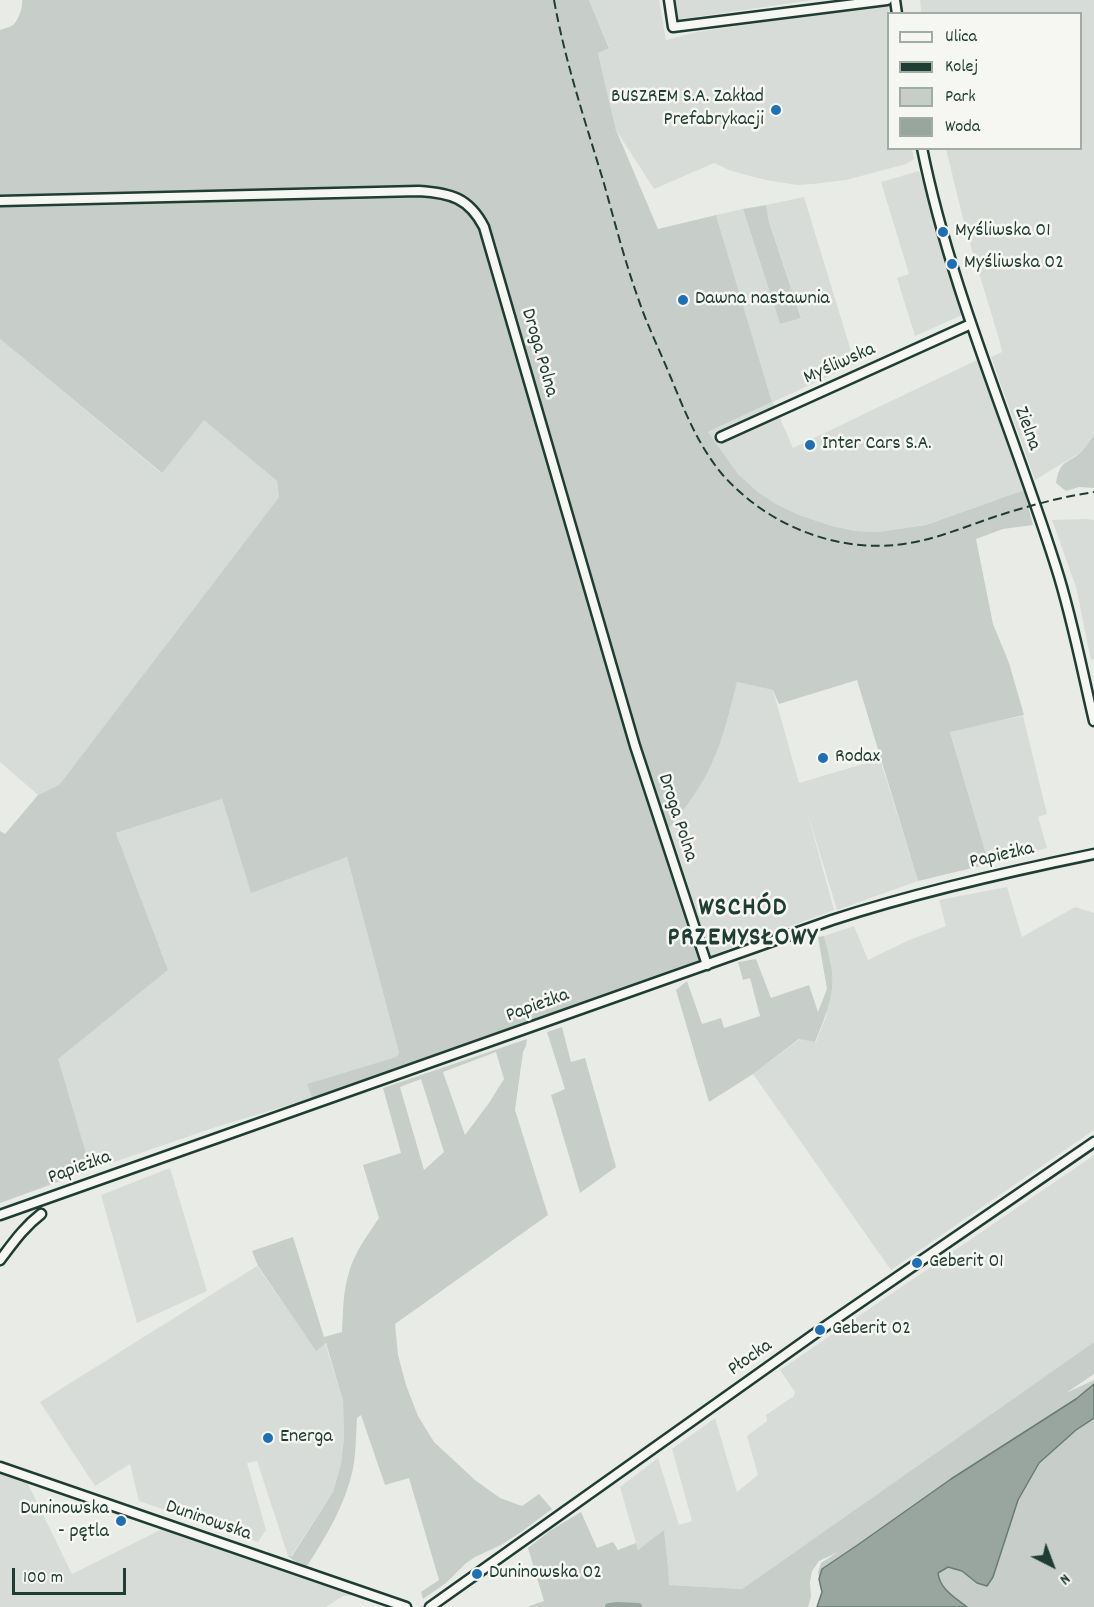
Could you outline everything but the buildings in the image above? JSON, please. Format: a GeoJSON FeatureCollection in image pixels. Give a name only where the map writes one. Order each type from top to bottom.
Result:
{"type":"FeatureCollection","features":[{"type":"Feature","properties":{"kind":"street"},"geometry":{"type":"LineString","coordinates":[[669,0],[673,27],[888,0]]}},
{"type":"Feature","properties":{"kind":"street","name":"Zielna"},"geometry":{"type":"LineString","coordinates":[[922,150],[934,202],[971,324],[1057,568],[1071,618],[1094,721]]}},
{"type":"Feature","properties":{"kind":"street","name":"Droga Polna"},"geometry":{"type":"LineString","coordinates":[[0,201],[419,190],[461,199],[471,207],[484,227],[632,735],[707,965]]}},
{"type":"Feature","properties":{"kind":"street","name":"Myśliwska"},"geometry":{"type":"LineString","coordinates":[[722,437],[971,324]]}},
{"type":"Feature","properties":{"kind":"street","name":"Papieżka"},"geometry":{"type":"LineString","coordinates":[[0,1215],[832,920],[994,875],[1094,854]]}},
{"type":"Feature","properties":{"kind":"street","name":"Płocka"},"geometry":{"type":"LineString","coordinates":[[430,1607],[811,1336],[1094,1142]]}},
{"type":"Feature","properties":{"kind":"street","name":"Papieżka"},"geometry":{"type":"LineString","coordinates":[[0,1260],[19,1234],[41,1214]]}},
{"type":"Feature","properties":{"kind":"street","name":"Duninowska"},"geometry":{"type":"LineString","coordinates":[[0,1467],[406,1607]]}},
{"type":"Feature","properties":{"kind":"shaded area"},"geometry":{"type":"Polygon","coordinates":[[[589,0],[659,0],[666,40],[697,32],[887,4],[887,150],[912,150],[914,159],[906,164],[846,180],[797,185],[746,175],[714,163],[654,189],[616,130],[598,52],[609,47],[589,0]]]}},
{"type":"Feature","properties":{"kind":"shaded area"},"geometry":{"type":"Polygon","coordinates":[[[672,0],[813,0],[675,20],[672,0]]]}},
{"type":"Feature","properties":{"kind":"shaded area"},"geometry":{"type":"Polygon","coordinates":[[[920,0],[1094,0],[1094,435],[1081,452],[1035,480],[991,357],[1002,352],[965,227],[946,150],[1082,150],[1082,12],[921,12],[920,0]]]}},
{"type":"Feature","properties":{"kind":"shaded area"},"geometry":{"type":"Polygon","coordinates":[[[919,171],[962,315],[915,336],[897,278],[909,274],[881,182],[919,171]]]}},
{"type":"Feature","properties":{"kind":"shaded area"},"geometry":{"type":"Polygon","coordinates":[[[804,197],[855,364],[773,402],[793,448],[977,360],[1024,490],[926,525],[878,532],[856,531],[799,515],[776,504],[758,492],[736,472],[708,432],[772,402],[716,215],[743,209],[780,324],[801,317],[769,222],[766,205],[804,197]]]}},
{"type":"Feature","properties":{"kind":"shaded area"},"geometry":{"type":"Polygon","coordinates":[[[0,339],[161,473],[204,419],[277,481],[279,497],[59,785],[38,795],[0,762],[0,339]]]}},
{"type":"Feature","properties":{"kind":"shaded area"},"geometry":{"type":"Polygon","coordinates":[[[1052,520],[1094,520],[1094,659],[1091,660],[1076,587],[1052,520]]]}},
{"type":"Feature","properties":{"kind":"shaded area"},"geometry":{"type":"Polygon","coordinates":[[[737,682],[773,690],[799,783],[880,759],[918,881],[837,910],[807,811],[834,910],[710,956],[668,829],[692,798],[712,763],[726,725],[737,682]]]}},
{"type":"Feature","properties":{"kind":"shaded area"},"geometry":{"type":"Polygon","coordinates":[[[1023,716],[1047,814],[1038,817],[1047,848],[989,864],[950,731],[1023,716]]]}},
{"type":"Feature","properties":{"kind":"shaded area"},"geometry":{"type":"Polygon","coordinates":[[[222,799],[251,892],[347,857],[399,1053],[396,1057],[308,1084],[312,1098],[213,1128],[91,1170],[57,1059],[168,970],[116,833],[222,799]]]}},
{"type":"Feature","properties":{"kind":"shaded area"},"geometry":{"type":"Polygon","coordinates":[[[1007,887],[1022,937],[1075,907],[1094,913],[1094,1130],[891,1270],[753,1074],[800,1039],[816,1042],[826,1017],[831,964],[824,936],[854,926],[868,960],[907,941],[946,926],[939,900],[1007,887]]]}},
{"type":"Feature","properties":{"kind":"shaded area"},"geometry":{"type":"Polygon","coordinates":[[[1094,1155],[1094,1342],[742,1589],[668,1585],[664,1531],[638,1550],[620,1487],[658,1458],[679,1525],[692,1521],[672,1449],[715,1418],[737,1492],[758,1475],[747,1436],[767,1421],[766,1415],[794,1396],[795,1392],[780,1370],[1094,1155]]]}},
{"type":"Feature","properties":{"kind":"shaded area"},"geometry":{"type":"Polygon","coordinates":[[[170,1168],[207,1291],[137,1323],[101,1195],[170,1168]]]}},
{"type":"Feature","properties":{"kind":"shaded area"},"geometry":{"type":"Polygon","coordinates":[[[257,1266],[316,1350],[325,1343],[343,1401],[344,1438],[341,1464],[333,1492],[291,1556],[288,1556],[257,1461],[247,1463],[266,1530],[258,1542],[139,1501],[130,1464],[95,1486],[40,1402],[257,1266]]]}},
{"type":"Feature","properties":{"kind":"shaded area"},"geometry":{"type":"Polygon","coordinates":[[[0,1470],[25,1478],[72,1574],[162,1529],[354,1595],[343,1596],[326,1607],[0,1607],[0,1470]]]}},
{"type":"Feature","properties":{"kind":"green space"},"geometry":{"type":"Polygon","coordinates":[[[22,0],[589,0],[609,48],[598,53],[616,130],[658,229],[716,215],[772,402],[708,432],[738,474],[776,504],[799,515],[856,531],[878,532],[926,525],[1024,490],[1033,525],[1003,529],[976,539],[993,624],[1009,663],[1024,715],[950,732],[989,864],[918,881],[857,680],[779,704],[773,690],[737,682],[712,763],[692,798],[668,829],[710,956],[312,1098],[307,1084],[396,1057],[399,1053],[347,857],[251,893],[222,799],[116,833],[168,970],[58,1059],[91,1170],[0,1203],[0,831],[5,834],[38,795],[59,785],[279,497],[277,481],[204,420],[162,473],[0,339],[0,30],[16,22],[22,0]]]}},
{"type":"Feature","properties":{"kind":"green space"},"geometry":{"type":"Polygon","coordinates":[[[766,205],[769,222],[801,318],[780,324],[743,209],[766,205]]]}},
{"type":"Feature","properties":{"kind":"green space"},"geometry":{"type":"Polygon","coordinates":[[[1094,435],[1094,488],[1079,487],[1066,491],[1056,483],[1060,469],[1082,451],[1094,435]]]}},
{"type":"Feature","properties":{"kind":"green space"},"geometry":{"type":"Polygon","coordinates":[[[824,936],[831,968],[832,988],[828,1009],[815,1042],[799,1039],[753,1074],[709,1102],[676,990],[687,981],[702,1024],[721,1018],[724,1028],[760,1016],[750,978],[743,980],[738,962],[756,959],[771,998],[809,985],[818,1012],[827,989],[818,937],[824,936]]]}},
{"type":"Feature","properties":{"kind":"green space"},"geometry":{"type":"Polygon","coordinates":[[[562,1027],[571,1062],[585,1058],[616,1167],[580,1193],[551,1095],[565,1089],[547,1032],[562,1027]]]}},
{"type":"Feature","properties":{"kind":"green space"},"geometry":{"type":"Polygon","coordinates":[[[527,1039],[515,1110],[548,1215],[395,1324],[398,1355],[406,1385],[418,1416],[434,1442],[475,1480],[500,1498],[522,1506],[539,1494],[552,1509],[501,1545],[475,1557],[446,1583],[423,1599],[421,1592],[439,1580],[409,1478],[385,1485],[361,1415],[357,1418],[350,1482],[335,1519],[307,1566],[288,1556],[292,1556],[333,1492],[341,1464],[344,1438],[343,1401],[326,1343],[316,1351],[258,1266],[252,1251],[293,1237],[324,1337],[342,1332],[344,1297],[350,1268],[379,1218],[363,1165],[401,1153],[383,1088],[527,1039]],[[496,1052],[443,1072],[465,1135],[504,1079],[496,1052]],[[421,1079],[400,1087],[424,1170],[444,1152],[421,1079]]]}},
{"type":"Feature","properties":{"kind":"green space"},"geometry":{"type":"Polygon","coordinates":[[[1094,1342],[1094,1374],[1066,1393],[1094,1380],[1094,1607],[817,1607],[822,1592],[818,1572],[821,1563],[838,1552],[819,1561],[812,1571],[811,1597],[808,1607],[527,1607],[544,1601],[528,1548],[551,1530],[581,1512],[597,1548],[613,1542],[618,1550],[636,1543],[638,1550],[664,1530],[669,1585],[742,1589],[1094,1342]]]}},
{"type":"Feature","properties":{"kind":"water"},"geometry":{"type":"Polygon","coordinates":[[[1094,1384],[1094,1418],[1076,1430],[1039,1463],[1018,1500],[993,1577],[987,1586],[977,1583],[962,1571],[948,1567],[938,1573],[945,1588],[967,1607],[817,1607],[822,1592],[819,1579],[822,1569],[951,1479],[1076,1399],[1094,1384]]]}},
{"type":"Feature","properties":{"kind":"waterway"},"geometry":{"type":"LineString","coordinates":[[609,1607],[638,1607]]}},
{"type":"Feature","properties":{"kind":"railway"},"geometry":{"type":"LineString","coordinates":[[554,0],[576,91],[642,308],[699,440],[713,463],[736,488],[767,513],[802,531],[840,542],[879,546],[897,545],[947,534],[1021,509],[1094,492]]}},
{"type":"Feature","properties":{"kind":"place","name":"BUSZREM S.A. Zakład Prefabrykacji"},"geometry":{"type":"Point","coordinates":[776,110]}},
{"type":"Feature","properties":{"kind":"place","name":"Myśliwska 01"},"geometry":{"type":"Point","coordinates":[943,232]}},
{"type":"Feature","properties":{"kind":"place","name":"Myśliwska 02"},"geometry":{"type":"Point","coordinates":[952,264]}},
{"type":"Feature","properties":{"kind":"place","name":"Dawna nastawnia"},"geometry":{"type":"Point","coordinates":[683,300]}},
{"type":"Feature","properties":{"kind":"place","name":"Inter Cars S.A."},"geometry":{"type":"Point","coordinates":[810,445]}},
{"type":"Feature","properties":{"kind":"place","name":"Rodax"},"geometry":{"type":"Point","coordinates":[823,758]}},
{"type":"Feature","properties":{"kind":"place","name":"Geberit 01"},"geometry":{"type":"Point","coordinates":[917,1263]}},
{"type":"Feature","properties":{"kind":"place","name":"Geberit 02"},"geometry":{"type":"Point","coordinates":[820,1330]}},
{"type":"Feature","properties":{"kind":"place","name":"Energa"},"geometry":{"type":"Point","coordinates":[268,1438]}},
{"type":"Feature","properties":{"kind":"place","name":"Duninowska - pętla"},"geometry":{"type":"Point","coordinates":[121,1521]}},
{"type":"Feature","properties":{"kind":"place","name":"Duninowska 02"},"geometry":{"type":"Point","coordinates":[477,1574]}},
{"type":"Feature","properties":{"kind":"district","name":"WSCHÓD PRZEMYSŁOWY"},"geometry":{"type":"Point","coordinates":[743,925]}}]}
